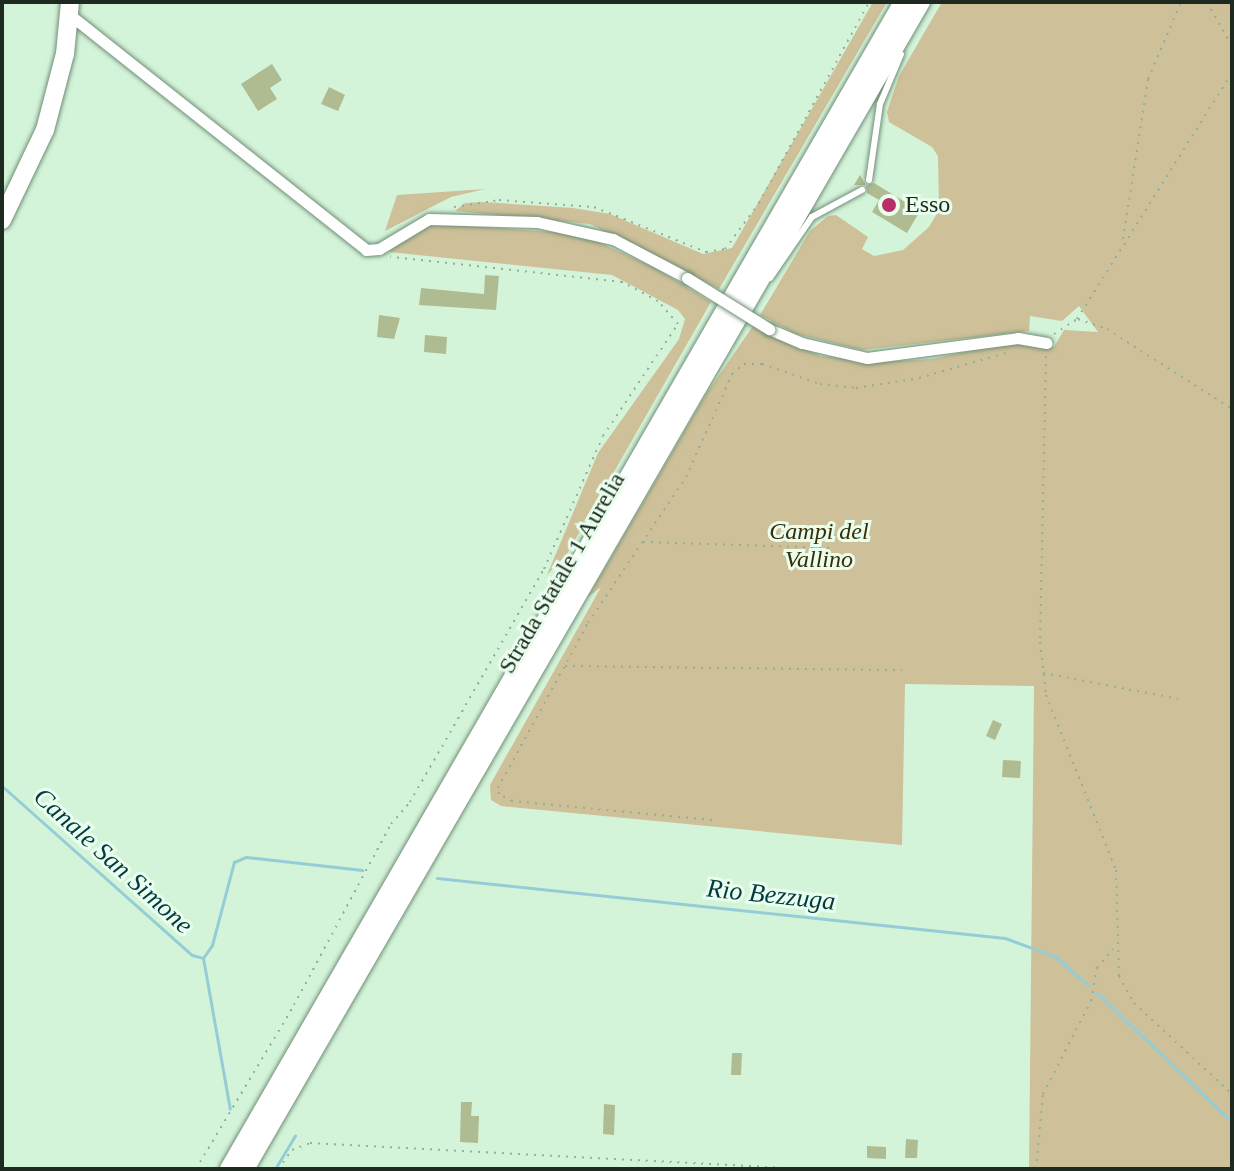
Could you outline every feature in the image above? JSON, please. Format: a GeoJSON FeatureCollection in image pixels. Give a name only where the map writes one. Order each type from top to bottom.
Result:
{"type":"FeatureCollection","features":[{"type":"Feature","properties":{"kind":"main road","name":"Strada Statale 1 Aurelia"},"geometry":{"type":"LineString","coordinates":[[229,1169],[903,2]]}},
{"type":"Feature","properties":{"kind":"main road","name":"Strada Statale 1 Aurelia"},"geometry":{"type":"LineString","coordinates":[[245,1169],[923,2]]}},
{"type":"Feature","properties":{"kind":"main road"},"geometry":{"type":"LineString","coordinates":[[2,220],[45,130],[70,8]]}},
{"type":"Feature","properties":{"kind":"street"},"geometry":{"type":"LineString","coordinates":[[70,8],[358,246],[375,250],[418,223],[446,217],[573,227],[613,239],[687,278],[769,329],[802,343],[867,358],[1018,338],[1047,343]]}},
{"type":"Feature","properties":{"kind":"lane"},"geometry":{"type":"LineString","coordinates":[[869,180],[880,104],[923,2]]}},
{"type":"Feature","properties":{"kind":"lane"},"geometry":{"type":"LineString","coordinates":[[748,300],[775,273],[812,217],[862,190]]}},
{"type":"Feature","properties":{"kind":"path"},"geometry":{"type":"LineString","coordinates":[[446,217],[455,206],[476,200],[594,207],[706,252],[725,249],[759,203],[869,2]]}},
{"type":"Feature","properties":{"kind":"path"},"geometry":{"type":"LineString","coordinates":[[1123,243],[1148,79],[1181,2]]}},
{"type":"Feature","properties":{"kind":"path"},"geometry":{"type":"LineString","coordinates":[[1207,2],[1232,46]]}},
{"type":"Feature","properties":{"kind":"path"},"geometry":{"type":"LineString","coordinates":[[1232,73],[1077,319],[1047,343],[1042,673],[1116,870],[1114,948],[1119,976],[1134,1003],[1232,1094]]}},
{"type":"Feature","properties":{"kind":"path"},"geometry":{"type":"LineString","coordinates":[[196,1169],[294,1005],[391,824],[410,802],[544,569],[603,436],[678,324],[658,301],[622,282],[394,258],[375,250]]}},
{"type":"Feature","properties":{"kind":"path"},"geometry":{"type":"LineString","coordinates":[[1077,319],[1107,329],[1232,409]]}},
{"type":"Feature","properties":{"kind":"path"},"geometry":{"type":"LineString","coordinates":[[712,820],[538,805],[499,794],[505,769],[564,666],[686,477],[739,367],[762,364],[820,384],[856,388],[919,378],[1022,350]]}},
{"type":"Feature","properties":{"kind":"path"},"geometry":{"type":"LineString","coordinates":[[642,542],[835,548]]}},
{"type":"Feature","properties":{"kind":"path"},"geometry":{"type":"LineString","coordinates":[[564,666],[902,670]]}},
{"type":"Feature","properties":{"kind":"path"},"geometry":{"type":"LineString","coordinates":[[1042,673],[1179,699]]}},
{"type":"Feature","properties":{"kind":"path"},"geometry":{"type":"LineString","coordinates":[[1036,1169],[1043,1094],[1091,1001],[1097,968],[1114,948]]}},
{"type":"Feature","properties":{"kind":"path"},"geometry":{"type":"LineString","coordinates":[[278,1169],[292,1150],[310,1143],[799,1169]]}},
{"type":"Feature","properties":{"kind":"green space"},"geometry":{"type":"Polygon","coordinates":[[[873,2],[887,2],[719,289],[590,224],[455,211],[465,203],[483,202],[573,208],[610,214],[703,254],[732,248],[873,2]]]}},
{"type":"Feature","properties":{"kind":"green space","name":"Campi del Vallino"},"geometry":{"type":"Polygon","coordinates":[[[942,2],[1232,2],[1232,1169],[1029,1169],[1034,686],[905,684],[902,845],[501,806],[491,800],[490,785],[601,587],[588,597],[706,394],[753,326],[821,356],[878,362],[932,359],[1006,343],[1054,347],[1064,330],[1098,332],[1079,306],[1062,321],[1030,316],[1029,331],[862,350],[796,334],[760,315],[810,231],[828,216],[836,215],[868,237],[862,249],[874,256],[903,250],[929,227],[939,210],[938,156],[932,147],[889,122],[887,112],[899,76],[942,2]]]}},
{"type":"Feature","properties":{"kind":"green space"},"geometry":{"type":"Polygon","coordinates":[[[485,189],[451,197],[385,231],[397,195],[485,189]]]}},
{"type":"Feature","properties":{"kind":"green space"},"geometry":{"type":"Polygon","coordinates":[[[440,224],[581,234],[655,268],[711,302],[567,554],[547,575],[598,453],[679,339],[685,319],[678,310],[612,275],[389,252],[417,229],[440,224]]]}},
{"type":"Feature","properties":{"kind":"building"},"geometry":{"type":"Polygon","coordinates":[[[272,64],[282,80],[270,88],[277,99],[258,111],[241,84],[272,64]]]}},
{"type":"Feature","properties":{"kind":"building"},"geometry":{"type":"Polygon","coordinates":[[[329,87],[345,95],[338,111],[321,104],[329,87]]]}},
{"type":"Feature","properties":{"kind":"building"},"geometry":{"type":"Polygon","coordinates":[[[860,175],[866,185],[854,185],[860,175]]]}},
{"type":"Feature","properties":{"kind":"building"},"geometry":{"type":"Polygon","coordinates":[[[874,183],[920,211],[907,233],[872,212],[879,200],[867,193],[866,185],[874,183]]]}},
{"type":"Feature","properties":{"kind":"building"},"geometry":{"type":"Polygon","coordinates":[[[485,275],[499,276],[496,310],[419,305],[421,288],[484,294],[485,275]]]}},
{"type":"Feature","properties":{"kind":"building"},"geometry":{"type":"Polygon","coordinates":[[[379,315],[400,318],[394,339],[377,337],[379,315]]]}},
{"type":"Feature","properties":{"kind":"building"},"geometry":{"type":"Polygon","coordinates":[[[425,335],[447,337],[446,354],[424,352],[425,335]]]}},
{"type":"Feature","properties":{"kind":"building"},"geometry":{"type":"Polygon","coordinates":[[[993,720],[1002,724],[995,740],[986,736],[993,720]]]}},
{"type":"Feature","properties":{"kind":"building"},"geometry":{"type":"Polygon","coordinates":[[[1003,760],[1021,761],[1020,778],[1002,777],[1003,760]]]}},
{"type":"Feature","properties":{"kind":"building"},"geometry":{"type":"Polygon","coordinates":[[[732,1053],[742,1053],[741,1075],[731,1075],[732,1053]]]}},
{"type":"Feature","properties":{"kind":"building"},"geometry":{"type":"Polygon","coordinates":[[[461,1102],[472,1102],[471,1116],[479,1116],[478,1143],[460,1142],[461,1102]]]}},
{"type":"Feature","properties":{"kind":"building"},"geometry":{"type":"Polygon","coordinates":[[[604,1104],[615,1105],[614,1135],[603,1134],[604,1104]]]}},
{"type":"Feature","properties":{"kind":"building"},"geometry":{"type":"Polygon","coordinates":[[[906,1139],[918,1140],[917,1158],[905,1158],[906,1139]]]}},
{"type":"Feature","properties":{"kind":"building"},"geometry":{"type":"Polygon","coordinates":[[[867,1146],[886,1147],[886,1159],[867,1158],[867,1146]]]}},
{"type":"Feature","properties":{"kind":"waterway","name":"Canale San Simone"},"geometry":{"type":"LineString","coordinates":[[2,786],[192,955],[203,958]]}},
{"type":"Feature","properties":{"kind":"waterway","name":"Rio Bezzuga"},"geometry":{"type":"LineString","coordinates":[[203,958],[212,945],[234,862],[246,857],[362,870]]}},
{"type":"Feature","properties":{"kind":"waterway","name":"Rio Bezzuga"},"geometry":{"type":"LineString","coordinates":[[437,878],[1005,938],[1056,957],[1088,985]]}},
{"type":"Feature","properties":{"kind":"waterway"},"geometry":{"type":"LineString","coordinates":[[203,958],[230,1109]]}},
{"type":"Feature","properties":{"kind":"waterway","name":"Rio Bezzuga"},"geometry":{"type":"LineString","coordinates":[[1096,992],[1232,1122]]}},
{"type":"Feature","properties":{"kind":"waterway"},"geometry":{"type":"LineString","coordinates":[[275,1169],[295,1136]]}},
{"type":"Feature","properties":{"kind":"place","name":"Esso"},"geometry":{"type":"Point","coordinates":[889,205]}}]}
